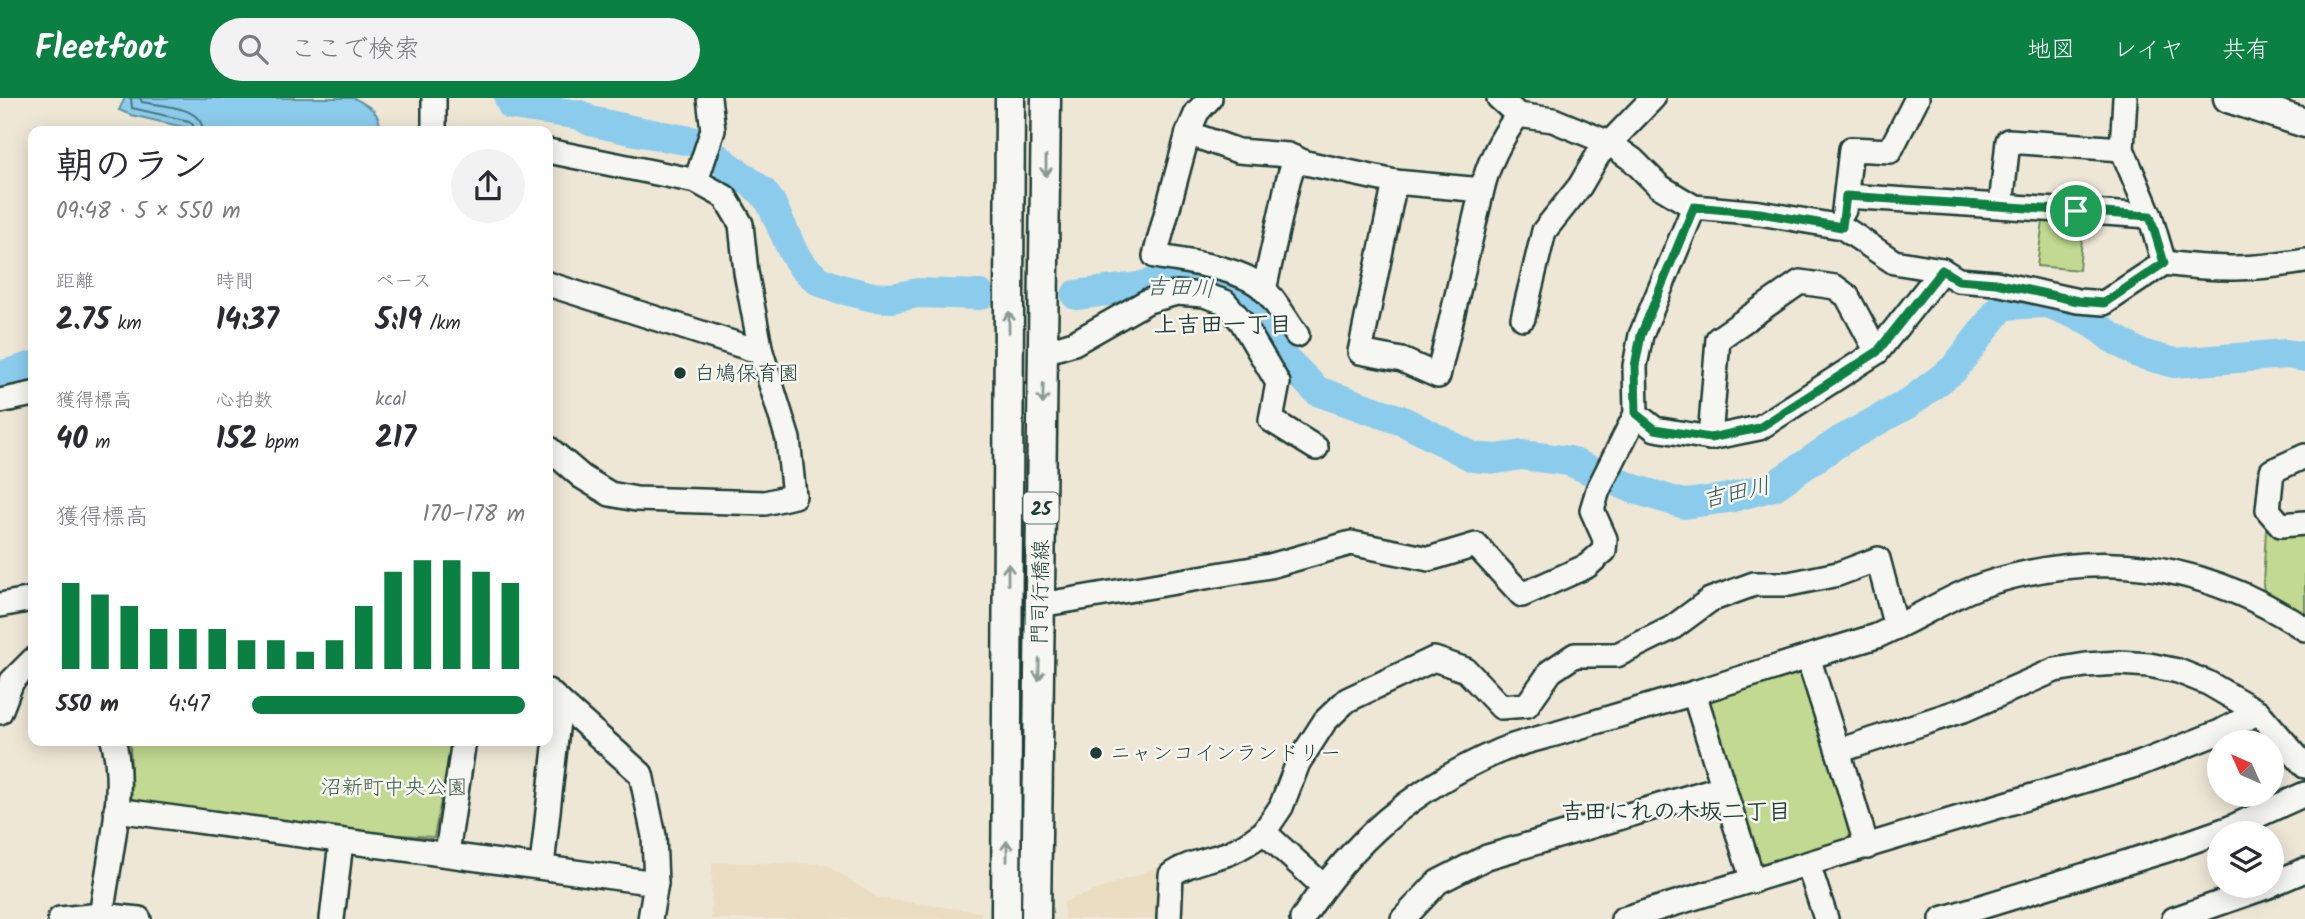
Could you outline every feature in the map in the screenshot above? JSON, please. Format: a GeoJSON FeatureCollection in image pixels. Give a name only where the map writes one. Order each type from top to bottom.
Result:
{"type":"FeatureCollection","features":[{"type":"Feature","properties":{"kind":"main road","name":"門司行橋線"},"geometry":{"type":"LineString","coordinates":[[1006,919],[1010,98]]}},
{"type":"Feature","properties":{"kind":"main road","name":"門司行橋線"},"geometry":{"type":"LineString","coordinates":[[1036,919],[1046,98]]}},
{"type":"Feature","properties":{"kind":"main road"},"geometry":{"type":"LineString","coordinates":[[2228,98],[2305,123]]}},
{"type":"Feature","properties":{"kind":"street"},"geometry":{"type":"LineString","coordinates":[[434,98],[439,126]]}},
{"type":"Feature","properties":{"kind":"street"},"geometry":{"type":"LineString","coordinates":[[696,181],[713,130],[709,98]]}},
{"type":"Feature","properties":{"kind":"street"},"geometry":{"type":"LineString","coordinates":[[1210,98],[1197,112],[1188,133],[1155,256],[1224,270],[1252,280],[1264,290],[1297,335]]}},
{"type":"Feature","properties":{"kind":"street"},"geometry":{"type":"LineString","coordinates":[[1499,98],[1518,115],[1553,120],[1609,143],[1633,160],[1659,186],[1694,207],[1760,213],[1842,227],[1894,262],[1942,270],[1958,280],[1996,283],[2078,301],[2104,303],[2164,263],[2212,269],[2248,269],[2305,261]]}},
{"type":"Feature","properties":{"kind":"street"},"geometry":{"type":"LineString","coordinates":[[1523,318],[1544,231],[1580,186],[1598,155],[1653,98]]}},
{"type":"Feature","properties":{"kind":"street"},"geometry":{"type":"LineString","coordinates":[[1842,227],[1851,149],[1890,151],[1917,98]]}},
{"type":"Feature","properties":{"kind":"street"},"geometry":{"type":"LineString","coordinates":[[2125,98],[2122,149],[2150,216],[2164,263]]}},
{"type":"Feature","properties":{"kind":"street"},"geometry":{"type":"LineString","coordinates":[[1395,182],[1360,352],[1402,360],[1438,376],[1482,190],[1502,136],[1518,115]]}},
{"type":"Feature","properties":{"kind":"street"},"geometry":{"type":"LineString","coordinates":[[1188,133],[1238,150],[1287,155],[1306,163],[1395,182],[1482,190]]}},
{"type":"Feature","properties":{"kind":"street"},"geometry":{"type":"LineString","coordinates":[[2001,206],[2008,141],[2122,149]]}},
{"type":"Feature","properties":{"kind":"street"},"geometry":{"type":"LineString","coordinates":[[553,152],[696,181],[725,197],[741,224],[746,272],[761,352],[788,439],[794,496],[765,503],[636,499],[610,494],[582,477],[553,452]]}},
{"type":"Feature","properties":{"kind":"street"},"geometry":{"type":"LineString","coordinates":[[1264,290],[1287,181],[1295,158]]}},
{"type":"Feature","properties":{"kind":"street"},"geometry":{"type":"LineString","coordinates":[[1846,196],[2150,216]]}},
{"type":"Feature","properties":{"kind":"street"},"geometry":{"type":"LineString","coordinates":[[1040,605],[1270,566],[1351,543],[1429,559],[1476,545],[1522,596],[1587,566],[1604,551],[1605,539],[1592,510],[1598,490],[1636,414],[1635,366],[1641,335],[1694,207]]}},
{"type":"Feature","properties":{"kind":"street"},"geometry":{"type":"LineString","coordinates":[[1636,414],[1655,429],[1710,438],[1759,428],[1877,352],[1942,270]]}},
{"type":"Feature","properties":{"kind":"street"},"geometry":{"type":"LineString","coordinates":[[1710,438],[1718,339],[1800,282],[1835,287],[1847,296],[1877,352]]}},
{"type":"Feature","properties":{"kind":"street"},"geometry":{"type":"LineString","coordinates":[[553,286],[761,352]]}},
{"type":"Feature","properties":{"kind":"street"},"geometry":{"type":"LineString","coordinates":[[1044,352],[1074,343],[1102,325],[1157,298],[1177,293],[1204,295],[1225,302],[1242,322],[1278,383],[1271,420],[1317,448]]}},
{"type":"Feature","properties":{"kind":"street"},"geometry":{"type":"LineString","coordinates":[[0,401],[28,395]]}},
{"type":"Feature","properties":{"kind":"street"},"geometry":{"type":"LineString","coordinates":[[2305,456],[2272,471],[2268,510],[2281,525],[2305,523]]}},
{"type":"Feature","properties":{"kind":"street"},"geometry":{"type":"LineString","coordinates":[[1169,919],[1171,875],[1179,869],[1232,852],[1264,832],[1281,807],[1298,763],[1325,720],[1347,700],[1434,659],[1466,670],[1501,707],[1527,705],[1551,671],[1575,655],[1617,655],[1672,628],[1710,600],[1754,584],[1789,584],[1838,574],[1878,559],[1896,627]]}},
{"type":"Feature","properties":{"kind":"street"},"geometry":{"type":"LineString","coordinates":[[1302,919],[1349,854],[1412,798],[1454,773],[1501,750],[1877,636],[1979,586],[2039,570],[2108,565],[2180,572],[2239,592],[2305,629]]}},
{"type":"Feature","properties":{"kind":"street"},"geometry":{"type":"LineString","coordinates":[[0,605],[28,600]]}},
{"type":"Feature","properties":{"kind":"street"},"geometry":{"type":"LineString","coordinates":[[1808,657],[1867,847]]}},
{"type":"Feature","properties":{"kind":"street"},"geometry":{"type":"LineString","coordinates":[[0,712],[6,678],[28,663]]}},
{"type":"Feature","properties":{"kind":"street"},"geometry":{"type":"LineString","coordinates":[[1838,751],[1966,709],[2055,670],[2120,663],[2178,671],[2208,683],[2258,712],[2305,766]]}},
{"type":"Feature","properties":{"kind":"street"},"geometry":{"type":"LineString","coordinates":[[1694,693],[1753,881]]}},
{"type":"Feature","properties":{"kind":"street"},"geometry":{"type":"LineString","coordinates":[[554,696],[641,774],[654,836],[656,883],[650,919]]}},
{"type":"Feature","properties":{"kind":"street"},"geometry":{"type":"LineString","coordinates":[[1623,919],[2139,764],[2220,732],[2258,712]]}},
{"type":"Feature","properties":{"kind":"street"},"geometry":{"type":"LineString","coordinates":[[101,917],[119,785],[114,746]]}},
{"type":"Feature","properties":{"kind":"street"},"geometry":{"type":"LineString","coordinates":[[447,853],[463,746]]}},
{"type":"Feature","properties":{"kind":"street"},"geometry":{"type":"LineString","coordinates":[[541,866],[550,746]]}},
{"type":"Feature","properties":{"kind":"street"},"geometry":{"type":"LineString","coordinates":[[1403,919],[1438,882],[1487,857],[1723,787]]}},
{"type":"Feature","properties":{"kind":"street"},"geometry":{"type":"LineString","coordinates":[[1942,919],[2170,849],[2230,828],[2305,794]]}},
{"type":"Feature","properties":{"kind":"street"},"geometry":{"type":"LineString","coordinates":[[116,810],[656,883]]}},
{"type":"Feature","properties":{"kind":"street"},"geometry":{"type":"LineString","coordinates":[[1264,832],[1324,886]]}},
{"type":"Feature","properties":{"kind":"street"},"geometry":{"type":"LineString","coordinates":[[331,919],[341,842]]}},
{"type":"Feature","properties":{"kind":"street"},"geometry":{"type":"LineString","coordinates":[[1808,864],[1826,919]]}},
{"type":"Feature","properties":{"kind":"street"},"geometry":{"type":"LineString","coordinates":[[2284,879],[2305,870]]}},
{"type":"Feature","properties":{"kind":"street"},"geometry":{"type":"LineString","coordinates":[[2174,919],[2233,898]]}},
{"type":"Feature","properties":{"kind":"street"},"geometry":{"type":"LineString","coordinates":[[60,919],[139,919]]}},
{"type":"Feature","properties":{"kind":"shaded area"},"geometry":{"type":"Polygon","coordinates":[[[712,862],[825,864],[878,898],[981,912],[981,919],[711,919],[712,862]]]}},
{"type":"Feature","properties":{"kind":"shaded area"},"geometry":{"type":"Polygon","coordinates":[[[1164,865],[1162,919],[1064,919],[1064,902],[1164,865]]]}},
{"type":"Feature","properties":{"kind":"green space"},"geometry":{"type":"Polygon","coordinates":[[[2044,213],[2084,218],[2079,270],[2037,266],[2044,213]]]}},
{"type":"Feature","properties":{"kind":"green space"},"geometry":{"type":"Polygon","coordinates":[[[2266,530],[2305,533],[2305,623],[2265,599],[2263,584],[2266,530]]]}},
{"type":"Feature","properties":{"kind":"green space"},"geometry":{"type":"Polygon","coordinates":[[[1804,664],[1854,840],[1755,869],[1703,697],[1804,664]]]}},
{"type":"Feature","properties":{"kind":"green space","name":"沼新町中央公園"},"geometry":{"type":"Polygon","coordinates":[[[130,746],[452,746],[434,837],[349,832],[132,806],[130,746]]]}},
{"type":"Feature","properties":{"kind":"water"},"geometry":{"type":"Polygon","coordinates":[[[125,98],[354,98],[373,110],[380,126],[179,126],[119,110],[125,98]]]}},
{"type":"Feature","properties":{"kind":"waterway","name":"吉田川"},"geometry":{"type":"LineString","coordinates":[[509,98],[512,105],[580,115],[590,121],[696,142],[762,191],[771,203],[793,252],[802,266],[819,281],[873,297],[892,298],[918,293],[980,295]]}},
{"type":"Feature","properties":{"kind":"waterway","name":"吉田川"},"geometry":{"type":"LineString","coordinates":[[1076,295],[1154,283],[1216,284],[1243,297],[1266,327],[1278,352],[1317,391],[1403,421],[1473,457],[1497,459],[1522,455],[1569,461],[1634,489],[1684,504],[1729,498],[1774,486],[1840,441],[1909,403],[1954,369],[2003,305],[2048,303],[2091,321],[2138,353],[2174,363],[2286,354],[2305,357]]}},
{"type":"Feature","properties":{"kind":"waterway","name":"吉田川"},"geometry":{"type":"LineString","coordinates":[[0,376],[28,368]]}},
{"type":"Feature","properties":{"kind":"place","name":"白鳩保育園"},"geometry":{"type":"Point","coordinates":[680,373]}},
{"type":"Feature","properties":{"kind":"place","name":"ニャンコインランドリー"},"geometry":{"type":"Point","coordinates":[1096,753]}},
{"type":"Feature","properties":{"kind":"district","name":"上吉田一丁目"},"geometry":{"type":"Point","coordinates":[1223,324]}},
{"type":"Feature","properties":{"kind":"district","name":"吉田にれの木坂二丁目"},"geometry":{"type":"Point","coordinates":[1676,811]}},
{"type":"Feature","properties":{"kind":"route"},"geometry":{"type":"LineString","coordinates":[[1846,196],[2076,211],[2150,216],[2164,263],[2104,303],[2078,301],[1996,283],[1958,280],[1942,270],[1877,352],[1759,428],[1710,438],[1655,429],[1636,414],[1635,366],[1641,335],[1694,207],[1760,213],[1842,227],[1846,196]]}}]}
